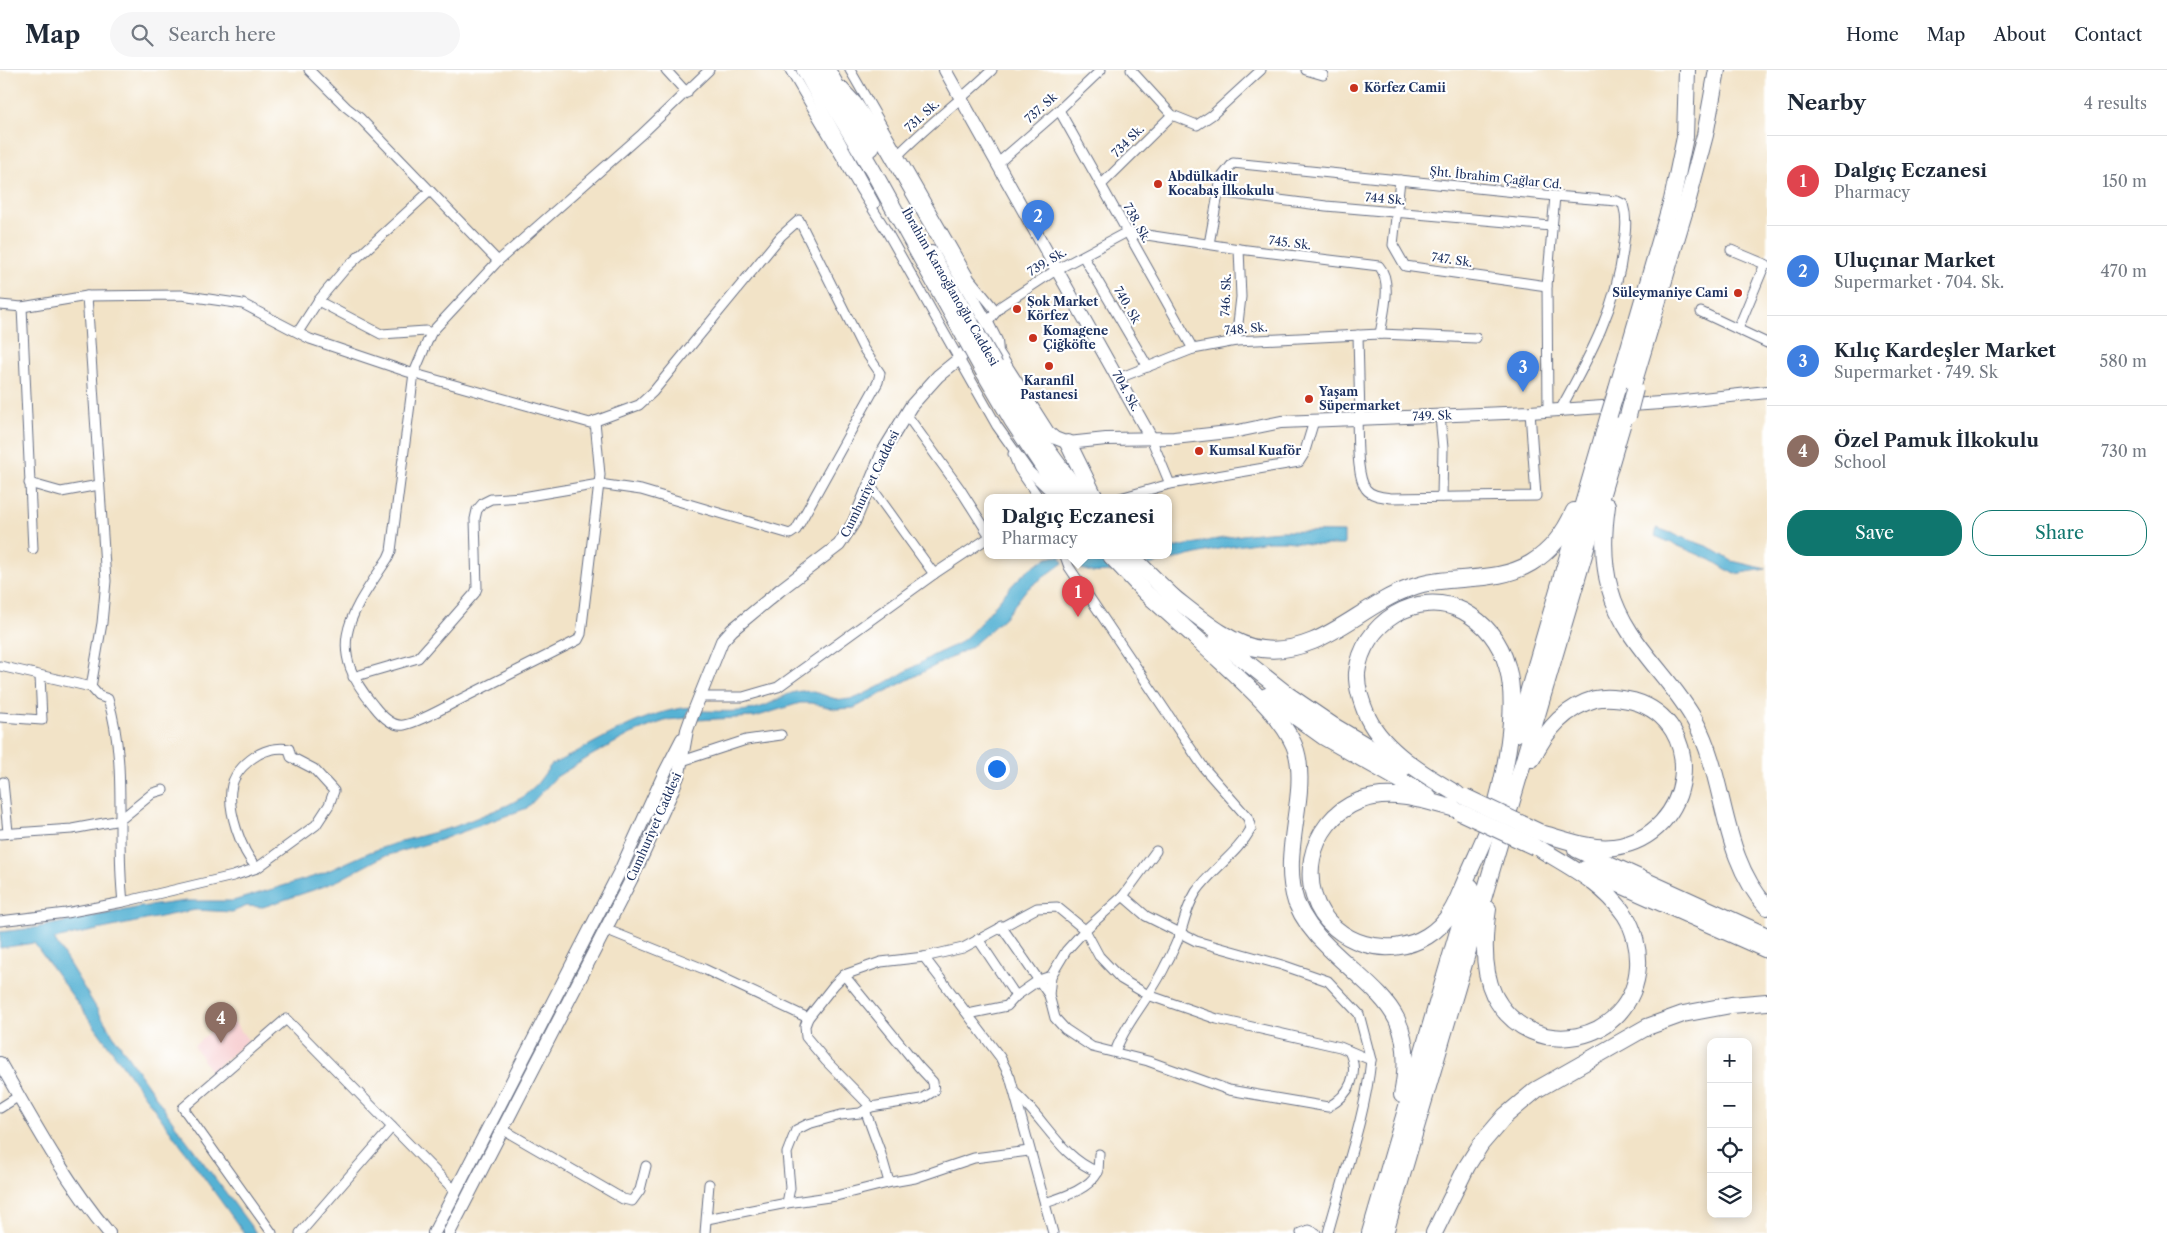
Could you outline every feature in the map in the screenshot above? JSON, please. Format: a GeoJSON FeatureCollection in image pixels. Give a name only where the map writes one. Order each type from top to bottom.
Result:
{"type":"FeatureCollection","features":[{"type":"Feature","properties":{"kind":"highway"},"geometry":{"type":"LineString","coordinates":[[1628,389],[1685,137],[1687,70]]}},
{"type":"Feature","properties":{"kind":"highway"},"geometry":{"type":"LineString","coordinates":[[1169,594],[1237,642],[1261,649],[1282,650],[1304,646],[1327,636],[1389,596],[1412,587],[1514,571],[1546,553],[1560,537],[1571,516],[1617,417],[1646,345],[1704,135],[1717,70]]}},
{"type":"Feature","properties":{"kind":"highway","name":"İbrahim Karaoğlanoğlu Caddesi"},"geometry":{"type":"LineString","coordinates":[[822,71],[873,171],[973,326],[1012,420],[1061,494]]}},
{"type":"Feature","properties":{"kind":"highway","name":"İbrahim Karaoğlanoğlu Caddesi"},"geometry":{"type":"LineString","coordinates":[[990,369],[1079,494]]}},
{"type":"Feature","properties":{"kind":"highway"},"geometry":{"type":"LineString","coordinates":[[1378,1224],[1500,827],[1617,417]]}},
{"type":"Feature","properties":{"kind":"highway"},"geometry":{"type":"LineString","coordinates":[[1617,417],[1603,529],[1604,558],[1610,590],[1620,616],[1634,640],[1676,692],[1695,721],[1708,748],[1733,846],[1745,875],[1767,907]]}},
{"type":"Feature","properties":{"kind":"highway"},"geometry":{"type":"LineString","coordinates":[[1064,441],[1092,494]]}},
{"type":"Feature","properties":{"kind":"highway"},"geometry":{"type":"LineString","coordinates":[[1114,559],[1146,593],[1195,637],[1268,708],[1285,729],[1294,746],[1299,767],[1299,793],[1291,856],[1291,879],[1296,902],[1306,922],[1320,939],[1387,1002],[1401,1027],[1406,1058],[1404,1085],[1378,1224]]}},
{"type":"Feature","properties":{"kind":"highway"},"geometry":{"type":"LineString","coordinates":[[1134,559],[1206,629],[1288,695],[1332,725],[1459,803]]}},
{"type":"Feature","properties":{"kind":"highway"},"geometry":{"type":"LineString","coordinates":[[1459,803],[1406,761],[1382,739],[1369,720],[1360,697],[1357,674],[1362,652],[1373,633],[1389,617],[1406,608],[1424,604],[1442,604],[1460,610],[1476,619],[1490,631],[1500,647],[1507,666],[1511,689],[1510,723],[1500,827],[1487,919],[1486,948],[1488,972],[1494,994],[1505,1011],[1521,1026],[1541,1035],[1564,1039],[1582,1036],[1600,1028],[1613,1019],[1630,998],[1637,978],[1637,949],[1634,934],[1625,915],[1608,896],[1587,876],[1540,841]]}},
{"type":"Feature","properties":{"kind":"highway"},"geometry":{"type":"LineString","coordinates":[[1195,637],[1278,704],[1324,737],[1398,781],[1459,803],[1767,950]]}},
{"type":"Feature","properties":{"kind":"highway"},"geometry":{"type":"LineString","coordinates":[[1459,803],[1390,796],[1360,801],[1342,810],[1327,825],[1315,846],[1310,866],[1311,884],[1317,904],[1328,922],[1343,935],[1362,944],[1383,949],[1402,947],[1422,940],[1451,913],[1500,827],[1538,747],[1550,728],[1564,714],[1583,702],[1604,697],[1620,698],[1639,703],[1655,712],[1667,724],[1677,740],[1683,758],[1684,775],[1681,792],[1673,810],[1661,825],[1646,837],[1613,847],[1540,841]]}},
{"type":"Feature","properties":{"kind":"highway"},"geometry":{"type":"LineString","coordinates":[[1378,1224],[1500,827]]}},
{"type":"Feature","properties":{"kind":"highway"},"geometry":{"type":"LineString","coordinates":[[1540,841],[1767,936]]}},
{"type":"Feature","properties":{"kind":"highway"},"geometry":{"type":"LineString","coordinates":[[1435,1230],[1467,1166],[1481,1144],[1505,1116],[1536,1090],[1647,1028],[1683,1014],[1731,1005],[1767,1002]]}},
{"type":"Feature","properties":{"kind":"street"},"geometry":{"type":"LineString","coordinates":[[310,70],[346,107],[360,118],[498,260]]}},
{"type":"Feature","properties":{"kind":"street"},"geometry":{"type":"LineString","coordinates":[[666,70],[687,93]]}},
{"type":"Feature","properties":{"kind":"street"},"geometry":{"type":"LineString","coordinates":[[595,421],[600,475],[581,634],[578,640],[447,706],[405,725],[394,725],[378,711],[360,690],[348,662],[346,639],[354,609],[391,551],[414,373],[431,333],[498,260],[642,134],[709,70]]}},
{"type":"Feature","properties":{"kind":"street"},"geometry":{"type":"LineString","coordinates":[[790,70],[872,198],[886,230],[988,411],[1029,471],[1053,494]]}},
{"type":"Feature","properties":{"kind":"street"},"geometry":{"type":"LineString","coordinates":[[801,70],[821,116]]}},
{"type":"Feature","properties":{"kind":"street"},"geometry":{"type":"LineString","coordinates":[[850,70],[900,153],[970,279],[996,311]]}},
{"type":"Feature","properties":{"kind":"street","name":"704. Sk."},"geometry":{"type":"LineString","coordinates":[[946,70],[1056,270],[1119,378],[1151,438],[1170,484]]}},
{"type":"Feature","properties":{"kind":"street","name":"731. Sk."},"geometry":{"type":"LineString","coordinates":[[900,153],[933,121],[962,99],[992,70]]}},
{"type":"Feature","properties":{"kind":"street","name":"737. Sk"},"geometry":{"type":"LineString","coordinates":[[997,164],[1059,110],[1101,70]]}},
{"type":"Feature","properties":{"kind":"street"},"geometry":{"type":"LineString","coordinates":[[1131,70],[1172,115],[1197,125],[1212,115],[1261,70]]}},
{"type":"Feature","properties":{"kind":"street"},"geometry":{"type":"LineString","coordinates":[[1306,70],[1323,75]]}},
{"type":"Feature","properties":{"kind":"street"},"geometry":{"type":"LineString","coordinates":[[822,71],[855,102],[885,146],[936,238],[973,326],[1004,346],[1047,420],[1064,441]]}},
{"type":"Feature","properties":{"kind":"street","name":"738. Sk."},"geometry":{"type":"LineString","coordinates":[[1059,110],[1193,349]]}},
{"type":"Feature","properties":{"kind":"street","name":"734 Sk."},"geometry":{"type":"LineString","coordinates":[[1102,184],[1172,115]]}},
{"type":"Feature","properties":{"kind":"street","name":"Şht. İbrahim Çağlar Cd."},"geometry":{"type":"LineString","coordinates":[[1209,244],[1221,178],[1233,163],[1617,201],[1623,204],[1627,217],[1623,255],[1612,302],[1600,335],[1554,410]]}},
{"type":"Feature","properties":{"kind":"street"},"geometry":{"type":"LineString","coordinates":[[1397,213],[1400,180]]}},
{"type":"Feature","properties":{"kind":"street"},"geometry":{"type":"LineString","coordinates":[[298,332],[318,301],[345,269],[430,191]]}},
{"type":"Feature","properties":{"kind":"street","name":"744 Sk."},"geometry":{"type":"LineString","coordinates":[[1218,192],[1326,206],[1551,226]]}},
{"type":"Feature","properties":{"kind":"street"},"geometry":{"type":"LineString","coordinates":[[1554,410],[1547,283],[1555,196]]}},
{"type":"Feature","properties":{"kind":"street","name":"747. Sk."},"geometry":{"type":"LineString","coordinates":[[1397,213],[1393,245],[1405,266],[1547,283]]}},
{"type":"Feature","properties":{"kind":"street"},"geometry":{"type":"LineString","coordinates":[[0,306],[22,307],[87,296],[181,295],[243,304],[310,339],[414,373],[590,423],[639,404],[653,392],[781,236],[799,220],[863,348],[880,373],[878,382],[796,530],[790,534],[641,490],[599,484],[523,498],[490,499],[477,510],[475,520],[477,588],[475,593],[418,658],[353,677]]}},
{"type":"Feature","properties":{"kind":"street","name":"739. Sk."},"geometry":{"type":"LineString","coordinates":[[973,326],[1056,270],[1128,232]]}},
{"type":"Feature","properties":{"kind":"street","name":"745. Sk."},"geometry":{"type":"LineString","coordinates":[[1128,232],[1239,249],[1379,266],[1384,271],[1386,286],[1380,334]]}},
{"type":"Feature","properties":{"kind":"street","name":"746. Sk."},"geometry":{"type":"LineString","coordinates":[[1236,341],[1240,297],[1239,249]]}},
{"type":"Feature","properties":{"kind":"street"},"geometry":{"type":"LineString","coordinates":[[1731,250],[1766,265],[1738,328]]}},
{"type":"Feature","properties":{"kind":"street","name":"740. Sk"},"geometry":{"type":"LineString","coordinates":[[1083,256],[1148,366]]}},
{"type":"Feature","properties":{"kind":"street"},"geometry":{"type":"LineString","coordinates":[[87,296],[106,581],[102,623],[91,687]]}},
{"type":"Feature","properties":{"kind":"street"},"geometry":{"type":"LineString","coordinates":[[318,301],[381,334],[426,331],[431,333]]}},
{"type":"Feature","properties":{"kind":"street"},"geometry":{"type":"LineString","coordinates":[[22,307],[33,549]]}},
{"type":"Feature","properties":{"kind":"street"},"geometry":{"type":"LineString","coordinates":[[1701,312],[1767,343]]}},
{"type":"Feature","properties":{"kind":"street","name":"Cumhuriyet Caddesi"},"geometry":{"type":"LineString","coordinates":[[449,1233],[605,929],[671,794],[679,774],[687,730],[719,648],[727,635],[780,590],[839,545],[854,522],[883,452],[906,414],[919,395],[958,359],[973,326]]}},
{"type":"Feature","properties":{"kind":"street","name":"748. Sk."},"geometry":{"type":"LineString","coordinates":[[1119,378],[1193,349],[1236,341],[1380,334],[1476,338]]}},
{"type":"Feature","properties":{"kind":"street"},"geometry":{"type":"LineString","coordinates":[[1358,335],[1360,477],[1366,490],[1377,496],[1391,498],[1536,496],[1530,412]]}},
{"type":"Feature","properties":{"kind":"street","name":"749. Sk"},"geometry":{"type":"LineString","coordinates":[[1064,441],[1174,438],[1238,431],[1281,422],[1530,412],[1747,396],[1767,392]]}},
{"type":"Feature","properties":{"kind":"street"},"geometry":{"type":"LineString","coordinates":[[906,414],[960,490],[984,528]]}},
{"type":"Feature","properties":{"kind":"street"},"geometry":{"type":"LineString","coordinates":[[1440,416],[1443,448],[1442,497]]}},
{"type":"Feature","properties":{"kind":"street"},"geometry":{"type":"LineString","coordinates":[[1134,494],[1170,484],[1298,462],[1304,454],[1314,421]]}},
{"type":"Feature","properties":{"kind":"street"},"geometry":{"type":"LineString","coordinates":[[1011,446],[1015,461],[1036,494]]}},
{"type":"Feature","properties":{"kind":"street"},"geometry":{"type":"LineString","coordinates":[[29,484],[60,492],[99,484]]}},
{"type":"Feature","properties":{"kind":"street"},"geometry":{"type":"LineString","coordinates":[[869,484],[934,574]]}},
{"type":"Feature","properties":{"kind":"street"},"geometry":{"type":"LineString","coordinates":[[699,697],[743,697],[778,687],[934,574],[984,541]]}},
{"type":"Feature","properties":{"kind":"street"},"geometry":{"type":"LineString","coordinates":[[1066,559],[1069,567],[1204,768],[1248,818],[1251,829],[1245,840],[1197,891],[1188,906],[1180,933],[1164,968],[1122,1033],[1116,1052]]}},
{"type":"Feature","properties":{"kind":"street"},"geometry":{"type":"LineString","coordinates":[[0,666],[91,687],[99,696],[108,698],[115,720],[120,820],[120,875],[124,902]]}},
{"type":"Feature","properties":{"kind":"street"},"geometry":{"type":"LineString","coordinates":[[0,717],[42,720],[40,676]]}},
{"type":"Feature","properties":{"kind":"street"},"geometry":{"type":"LineString","coordinates":[[434,1233],[619,874],[665,772],[687,730]]}},
{"type":"Feature","properties":{"kind":"street"},"geometry":{"type":"LineString","coordinates":[[682,761],[703,756],[746,740],[781,735]]}},
{"type":"Feature","properties":{"kind":"street"},"geometry":{"type":"LineString","coordinates":[[0,921],[66,913],[124,902],[233,876],[257,868],[316,825],[329,804],[334,791],[314,769],[291,757],[289,749],[281,747],[267,750],[250,759],[240,770],[232,784],[230,798],[240,838],[250,860],[257,868]]}},
{"type":"Feature","properties":{"kind":"street"},"geometry":{"type":"LineString","coordinates":[[3,782],[4,833],[72,830],[120,820],[153,793],[163,790]]}},
{"type":"Feature","properties":{"kind":"street"},"geometry":{"type":"LineString","coordinates":[[1156,851],[1124,896],[1084,930],[1050,976],[1049,995],[1055,1018],[1064,1028],[1092,1046],[1116,1052],[1229,1090],[1328,1107],[1338,1102],[1351,1086],[1355,1064],[1349,1051]]}},
{"type":"Feature","properties":{"kind":"street"},"geometry":{"type":"LineString","coordinates":[[1124,896],[1146,916],[1159,924],[1218,949],[1282,965],[1328,981],[1359,1014],[1371,1060],[1368,1085],[1328,1233]]}},
{"type":"Feature","properties":{"kind":"street"},"geometry":{"type":"LineString","coordinates":[[889,1182],[868,1109],[806,1037],[805,1026],[808,1018],[844,975],[881,962],[924,957],[963,948],[1037,908],[1057,907],[1084,930],[1099,956],[1120,979],[1148,995],[1217,1018],[1340,1047],[1371,1060]]}},
{"type":"Feature","properties":{"kind":"street"},"geometry":{"type":"LineString","coordinates":[[1001,926],[1049,995]]}},
{"type":"Feature","properties":{"kind":"street"},"geometry":{"type":"LineString","coordinates":[[605,929],[712,973],[808,1018]]}},
{"type":"Feature","properties":{"kind":"street"},"geometry":{"type":"LineString","coordinates":[[978,939],[1016,996]]}},
{"type":"Feature","properties":{"kind":"street"},"geometry":{"type":"LineString","coordinates":[[924,957],[1000,1057],[1015,1093],[1029,1151],[1053,1233]]}},
{"type":"Feature","properties":{"kind":"street"},"geometry":{"type":"LineString","coordinates":[[787,1202],[790,1188],[787,1153],[796,1130],[808,1124],[868,1109],[921,1099],[934,1090],[934,1082],[919,1067],[844,975]]}},
{"type":"Feature","properties":{"kind":"street"},"geometry":{"type":"LineString","coordinates":[[968,1014],[1007,1006],[1016,996],[1039,980],[1050,976]]}},
{"type":"Feature","properties":{"kind":"street"},"geometry":{"type":"LineString","coordinates":[[272,1233],[183,1108],[286,1019],[456,1192]]}},
{"type":"Feature","properties":{"kind":"street"},"geometry":{"type":"LineString","coordinates":[[0,1063],[68,1176],[109,1233]]}},
{"type":"Feature","properties":{"kind":"street"},"geometry":{"type":"LineString","coordinates":[[1015,1093],[1075,1160],[1098,1172]]}},
{"type":"Feature","properties":{"kind":"street"},"geometry":{"type":"LineString","coordinates":[[0,1108],[19,1096]]}},
{"type":"Feature","properties":{"kind":"street"},"geometry":{"type":"LineString","coordinates":[[300,1233],[392,1127]]}},
{"type":"Feature","properties":{"kind":"street"},"geometry":{"type":"LineString","coordinates":[[502,1130],[623,1199],[632,1201],[636,1198],[646,1166]]}},
{"type":"Feature","properties":{"kind":"street"},"geometry":{"type":"LineString","coordinates":[[707,1219],[787,1202],[836,1196],[889,1182],[915,1178],[974,1158],[1029,1151]]}},
{"type":"Feature","properties":{"kind":"street"},"geometry":{"type":"LineString","coordinates":[[1044,1203],[1077,1190],[1094,1180],[1098,1172],[1099,1154]]}},
{"type":"Feature","properties":{"kind":"street"},"geometry":{"type":"LineString","coordinates":[[705,1233],[709,1184]]}},
{"type":"Feature","properties":{"kind":"street"},"geometry":{"type":"LineString","coordinates":[[1301,1233],[1309,1230],[1316,1233]]}},
{"type":"Feature","properties":{"kind":"shaded area"},"geometry":{"type":"Polygon","coordinates":[[[229,1015],[248,1040],[211,1072],[194,1046],[229,1015]]]}},
{"type":"Feature","properties":{"kind":"water"},"geometry":{"type":"Polygon","coordinates":[[[1657,528],[1709,547],[1732,561],[1766,569],[1734,574],[1711,560],[1655,536],[1657,528]]]}},
{"type":"Feature","properties":{"kind":"water"},"geometry":{"type":"Polygon","coordinates":[[[1267,532],[1344,532],[1344,545],[1268,541],[1223,548],[1149,565],[1143,559],[1172,559],[1172,548],[1239,535],[1267,532]]]}},
{"type":"Feature","properties":{"kind":"water"},"geometry":{"type":"Polygon","coordinates":[[[1046,559],[1061,559],[1063,563],[1026,590],[1005,617],[971,647],[854,708],[835,709],[812,703],[800,703],[755,717],[697,720],[700,711],[751,710],[799,691],[813,692],[842,700],[858,697],[963,640],[1020,577],[1033,566],[1046,559]]]}},
{"type":"Feature","properties":{"kind":"water"},"geometry":{"type":"Polygon","coordinates":[[[1073,559],[1086,559],[1104,563],[1111,572],[1093,572],[1075,566],[1073,559]]]}},
{"type":"Feature","properties":{"kind":"water"},"geometry":{"type":"Polygon","coordinates":[[[690,707],[686,718],[668,720],[631,734],[556,777],[527,808],[440,840],[382,857],[322,887],[263,907],[247,906],[232,912],[196,910],[54,939],[111,1032],[176,1126],[256,1233],[244,1233],[34,943],[0,948],[0,932],[34,928],[141,907],[186,901],[233,901],[319,875],[370,852],[454,827],[508,805],[523,797],[537,784],[551,765],[640,720],[657,714],[690,707]]]}},
{"type":"Feature","properties":{"kind":"place","name":"Körfez Camii"},"geometry":{"type":"Point","coordinates":[1354,88]}},
{"type":"Feature","properties":{"kind":"place","name":"Abdülkadir Kocabaş İlkokulu"},"geometry":{"type":"Point","coordinates":[1158,184]}},
{"type":"Feature","properties":{"kind":"place","name":"Uluçınar Market"},"geometry":{"type":"Point","coordinates":[1038,241]}},
{"type":"Feature","properties":{"kind":"place","name":"Süleymaniye Cami"},"geometry":{"type":"Point","coordinates":[1738,293]}},
{"type":"Feature","properties":{"kind":"place","name":"Şok Market Körfez"},"geometry":{"type":"Point","coordinates":[1017,309]}},
{"type":"Feature","properties":{"kind":"place","name":"Komagene Çiğköfte"},"geometry":{"type":"Point","coordinates":[1033,338]}},
{"type":"Feature","properties":{"kind":"place","name":"Karanfil Pastanesi"},"geometry":{"type":"Point","coordinates":[1049,366]}},
{"type":"Feature","properties":{"kind":"place","name":"Kılıç Kardeşler Market"},"geometry":{"type":"Point","coordinates":[1523,392]}},
{"type":"Feature","properties":{"kind":"place","name":"Yaşam Süpermarket"},"geometry":{"type":"Point","coordinates":[1309,399]}},
{"type":"Feature","properties":{"kind":"place","name":"Kumsal Kuaför"},"geometry":{"type":"Point","coordinates":[1199,451]}},
{"type":"Feature","properties":{"kind":"place","name":"Dalgıç Eczanesi"},"geometry":{"type":"Point","coordinates":[1078,617]}},
{"type":"Feature","properties":{"kind":"place","name":"Özel Pamuk İlkokulu"},"geometry":{"type":"Point","coordinates":[221,1043]}}]}
